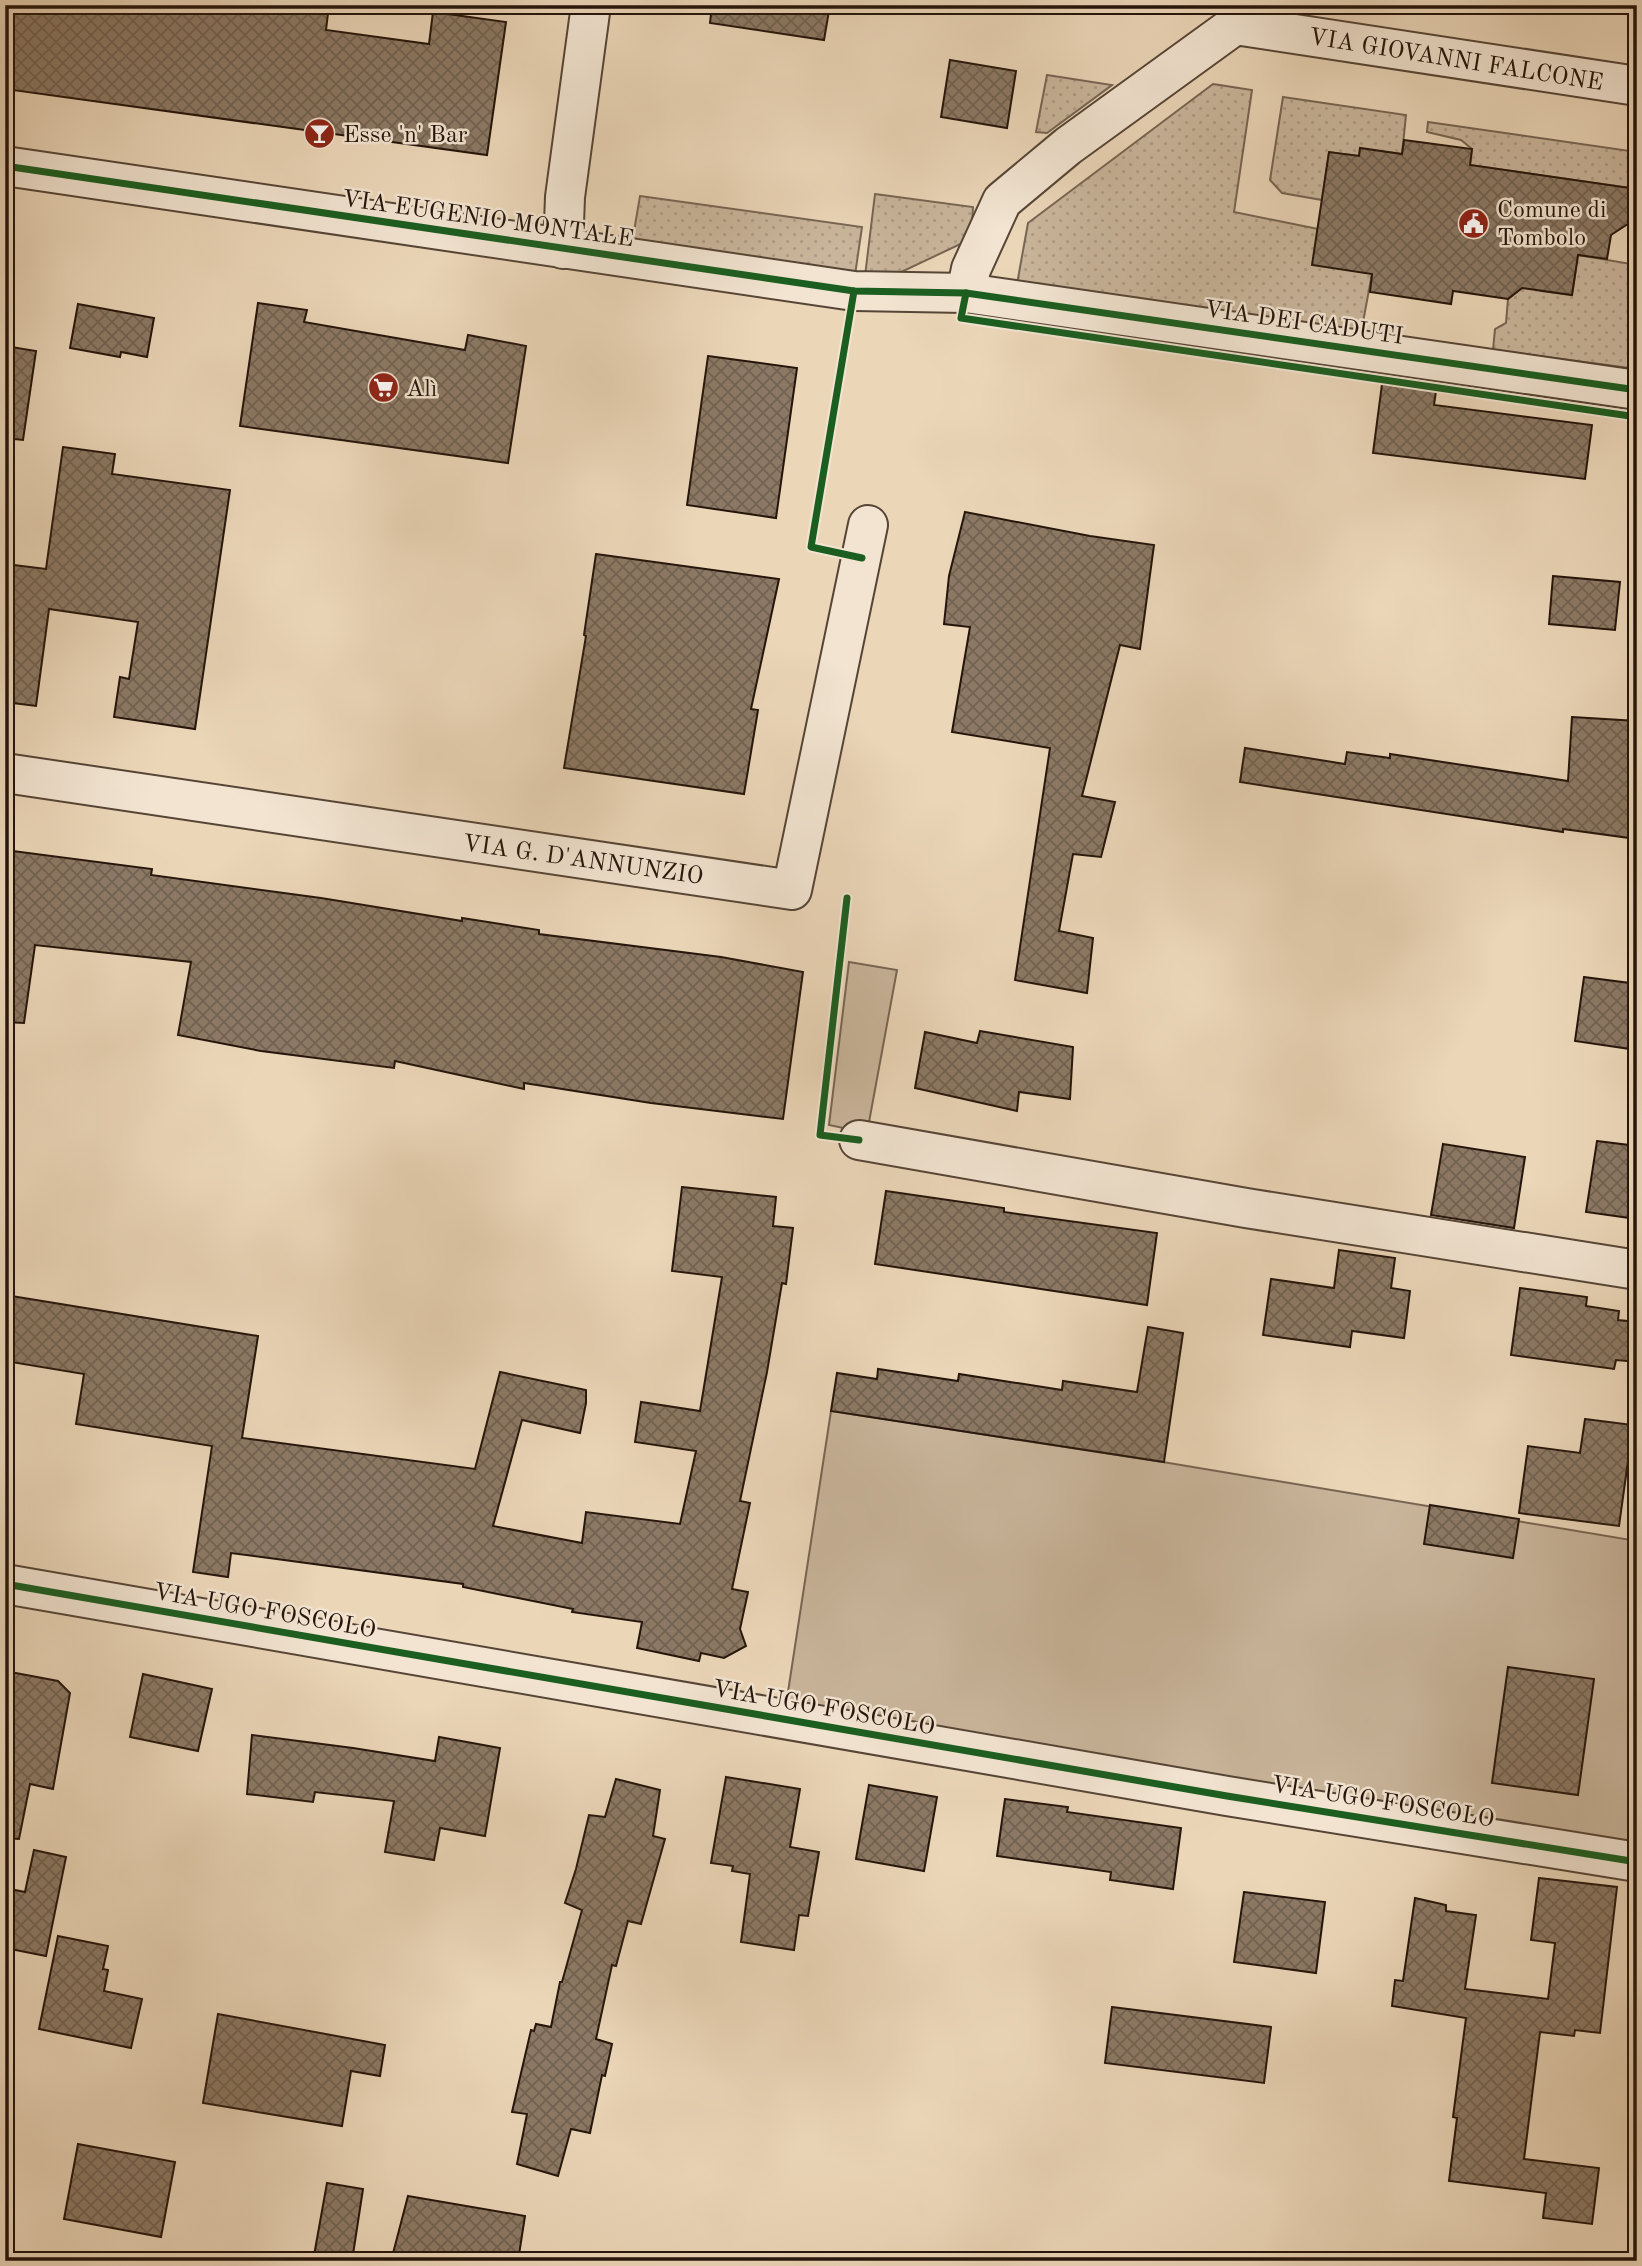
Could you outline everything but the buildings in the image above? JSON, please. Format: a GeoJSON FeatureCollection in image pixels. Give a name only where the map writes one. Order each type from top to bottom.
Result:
{"type":"FeatureCollection","features":[{"type":"Feature","properties":{"kind":"street"},"geometry":{"type":"LineString","coordinates":[[563,249],[565,197],[591,5]]}},
{"type":"Feature","properties":{"kind":"street","name":"VIA GIOVANNI FALCONE"},"geometry":{"type":"LineString","coordinates":[[966,293],[971,269],[1002,201],[1068,146],[1235,25],[1637,86]]}},
{"type":"Feature","properties":{"kind":"street","name":"VIA EUGENIO MONTALE"},"geometry":{"type":"LineString","coordinates":[[5,166],[854,291],[966,293]]}},
{"type":"Feature","properties":{"kind":"street","name":"VIA DEI CADUTI"},"geometry":{"type":"LineString","coordinates":[[966,293],[1637,390]]}},
{"type":"Feature","properties":{"kind":"street","name":"VIA G. D'ANNUNZIO"},"geometry":{"type":"LineString","coordinates":[[5,773],[792,890],[868,525]]}},
{"type":"Feature","properties":{"kind":"street"},"geometry":{"type":"LineString","coordinates":[[859,1140],[1259,1210],[1637,1270]]}},
{"type":"Feature","properties":{"kind":"street","name":"VIA UGO FOSCOLO"},"geometry":{"type":"LineString","coordinates":[[5,1584],[1227,1796],[1637,1862]]}},
{"type":"Feature","properties":{"kind":"shaded area"},"geometry":{"type":"Polygon","coordinates":[[[1047,75],[1112,85],[1047,133],[1036,132],[1047,75]]]}},
{"type":"Feature","properties":{"kind":"shaded area"},"geometry":{"type":"Polygon","coordinates":[[[1213,84],[1252,90],[1234,212],[1318,229],[1372,274],[1360,338],[1017,284],[1028,223],[1213,84]]]}},
{"type":"Feature","properties":{"kind":"shaded area"},"geometry":{"type":"Polygon","coordinates":[[[1283,97],[1406,115],[1402,154],[1360,149],[1359,156],[1329,152],[1322,200],[1282,193],[1270,180],[1283,97]]]}},
{"type":"Feature","properties":{"kind":"shaded area"},"geometry":{"type":"Polygon","coordinates":[[[1428,122],[1637,152],[1637,189],[1470,165],[1472,149],[1461,140],[1427,132],[1428,122]]]}},
{"type":"Feature","properties":{"kind":"shaded area"},"geometry":{"type":"Polygon","coordinates":[[[875,194],[973,207],[971,239],[897,274],[865,276],[875,194]]]}},
{"type":"Feature","properties":{"kind":"shaded area"},"geometry":{"type":"Polygon","coordinates":[[[640,196],[862,227],[855,275],[632,243],[640,196]]]}},
{"type":"Feature","properties":{"kind":"shaded area"},"geometry":{"type":"Polygon","coordinates":[[[1578,255],[1637,265],[1637,369],[1493,350],[1495,329],[1506,323],[1508,299],[1522,288],[1523,281],[1541,291],[1572,295],[1578,255]]]}},
{"type":"Feature","properties":{"kind":"shaded area"},"geometry":{"type":"Polygon","coordinates":[[[849,962],[897,970],[867,1133],[829,1125],[849,962]]]}},
{"type":"Feature","properties":{"kind":"shaded area"},"geometry":{"type":"Polygon","coordinates":[[[831,1411],[1163,1462],[1637,1541],[1637,1844],[786,1705],[831,1411]]]}},
{"type":"Feature","properties":{"kind":"cycle path"},"geometry":{"type":"LineString","coordinates":[[5,166],[854,291],[966,293],[1637,390]]}},
{"type":"Feature","properties":{"kind":"cycle path"},"geometry":{"type":"LineString","coordinates":[[854,291],[811,547],[862,558]]}},
{"type":"Feature","properties":{"kind":"cycle path"},"geometry":{"type":"LineString","coordinates":[[966,293],[961,318],[1637,417]]}},
{"type":"Feature","properties":{"kind":"cycle path"},"geometry":{"type":"LineString","coordinates":[[847,898],[820,1135],[859,1140]]}},
{"type":"Feature","properties":{"kind":"cycle path"},"geometry":{"type":"LineString","coordinates":[[5,1584],[1227,1796],[1637,1862]]}},
{"type":"Feature","properties":{"kind":"place","name":"Esse 'n' Bar"},"geometry":{"type":"Point","coordinates":[320,134]}},
{"type":"Feature","properties":{"kind":"place","name":"Comune di Tombolo"},"geometry":{"type":"Point","coordinates":[1474,223]}},
{"type":"Feature","properties":{"kind":"place","name":"Alì"},"geometry":{"type":"Point","coordinates":[383,388]}}]}
